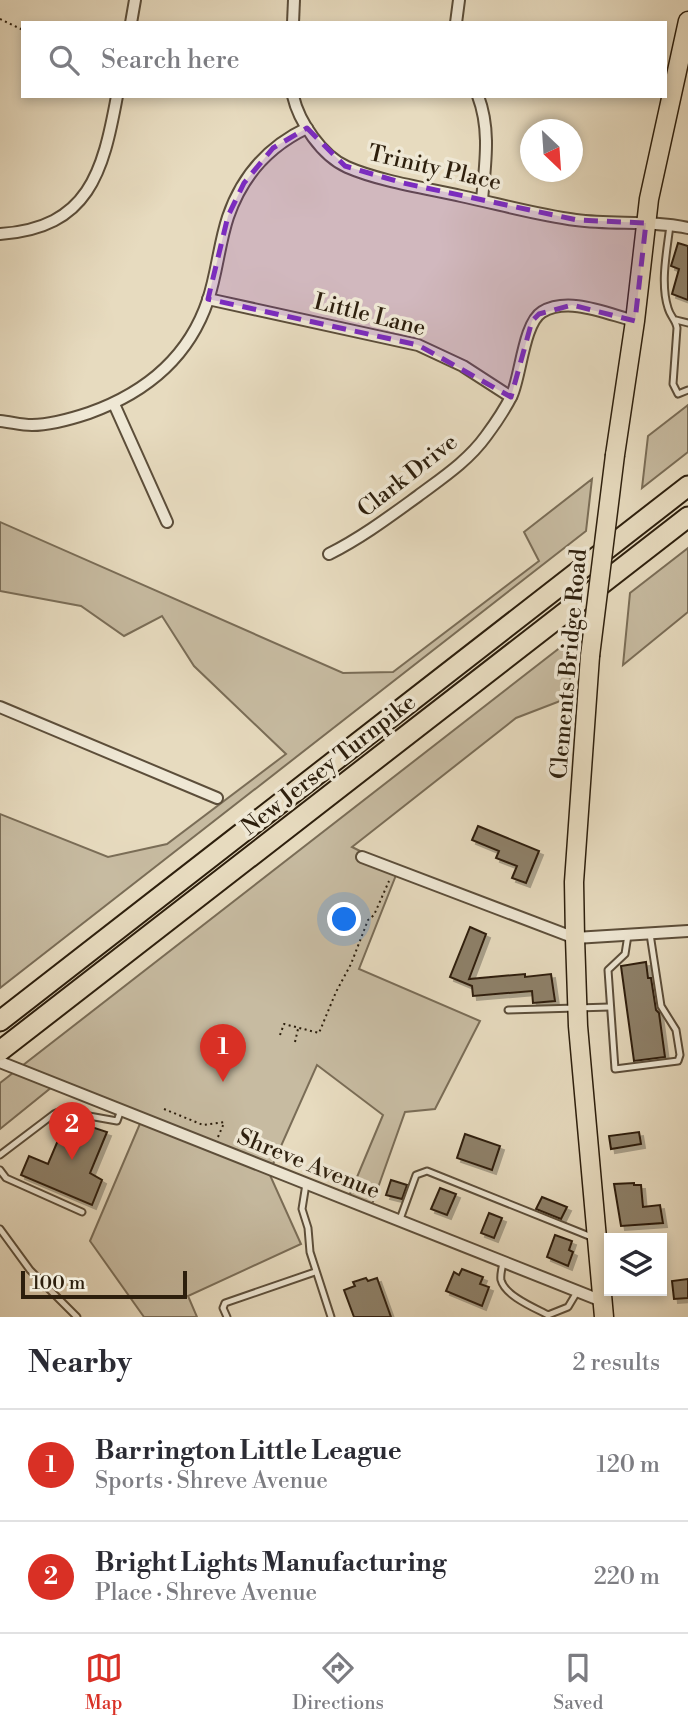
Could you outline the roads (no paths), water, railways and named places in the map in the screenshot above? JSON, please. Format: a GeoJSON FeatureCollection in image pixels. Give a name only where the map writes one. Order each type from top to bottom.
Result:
{"type":"FeatureCollection","features":[{"type":"Feature","properties":{"kind":"highway","name":"New Jersey Turnpike"},"geometry":{"type":"LineString","coordinates":[[0,1021],[688,486]]}},
{"type":"Feature","properties":{"kind":"highway","name":"New Jersey Turnpike"},"geometry":{"type":"LineString","coordinates":[[0,1051],[688,517]]}},
{"type":"Feature","properties":{"kind":"main road","name":"Clements Bridge Road"},"geometry":{"type":"LineString","coordinates":[[603,1309],[578,1008],[574,882],[590,656],[615,455],[635,321],[649,199],[688,21]]}},
{"type":"Feature","properties":{"kind":"street"},"geometry":{"type":"LineString","coordinates":[[131,21],[135,0]]}},
{"type":"Feature","properties":{"kind":"street"},"geometry":{"type":"LineString","coordinates":[[293,0],[293,21]]}},
{"type":"Feature","properties":{"kind":"street"},"geometry":{"type":"LineString","coordinates":[[456,21],[459,0]]}},
{"type":"Feature","properties":{"kind":"street"},"geometry":{"type":"LineString","coordinates":[[0,234],[37,228],[58,220],[90,190],[104,155],[117,98]]}},
{"type":"Feature","properties":{"kind":"street","name":"Trinity Place"},"geometry":{"type":"LineString","coordinates":[[293,98],[295,107],[307,128],[328,154],[345,166],[403,183],[577,220],[688,228]]}},
{"type":"Feature","properties":{"kind":"street"},"geometry":{"type":"LineString","coordinates":[[479,98],[484,111],[487,138],[482,200]]}},
{"type":"Feature","properties":{"kind":"street"},"geometry":{"type":"LineString","coordinates":[[0,421],[33,425],[56,422],[114,404],[147,385],[174,362],[198,324],[208,299],[228,216],[244,183],[273,148],[307,128]]}},
{"type":"Feature","properties":{"kind":"street","name":"Little Lane"},"geometry":{"type":"LineString","coordinates":[[208,299],[418,345],[463,366],[511,397]]}},
{"type":"Feature","properties":{"kind":"street","name":"Clark Drive"},"geometry":{"type":"LineString","coordinates":[[329,555],[359,539],[457,467],[486,438],[511,397],[521,369],[532,321],[539,314],[553,307],[572,305],[635,321]]}},
{"type":"Feature","properties":{"kind":"street"},"geometry":{"type":"LineString","coordinates":[[114,404],[167,522]]}},
{"type":"Feature","properties":{"kind":"street"},"geometry":{"type":"LineString","coordinates":[[0,707],[217,798]]}},
{"type":"Feature","properties":{"kind":"street"},"geometry":{"type":"LineString","coordinates":[[362,858],[575,938],[688,930]]}},
{"type":"Feature","properties":{"kind":"street","name":"Shreve Avenue"},"geometry":{"type":"LineString","coordinates":[[0,1062],[578,1292],[603,1309]]}},
{"type":"Feature","properties":{"kind":"lane"},"geometry":{"type":"LineString","coordinates":[[670,225],[665,290],[668,308],[676,320],[673,384],[678,394],[688,390]]}},
{"type":"Feature","properties":{"kind":"lane"},"geometry":{"type":"LineString","coordinates":[[676,320],[688,323]]}},
{"type":"Feature","properties":{"kind":"lane"},"geometry":{"type":"LineString","coordinates":[[628,935],[625,954],[608,970],[615,1069],[678,1061],[680,1055],[676,1030],[661,1006],[650,934]]}},
{"type":"Feature","properties":{"kind":"lane"},"geometry":{"type":"LineString","coordinates":[[508,1010],[610,1007]]}},
{"type":"Feature","properties":{"kind":"lane"},"geometry":{"type":"LineString","coordinates":[[0,1155],[54,1114],[71,1111],[117,1121],[121,1110]]}},
{"type":"Feature","properties":{"kind":"lane"},"geometry":{"type":"LineString","coordinates":[[0,1170],[6,1178],[82,1212]]}},
{"type":"Feature","properties":{"kind":"lane"},"geometry":{"type":"LineString","coordinates":[[399,1222],[416,1175],[427,1171],[597,1239]]}},
{"type":"Feature","properties":{"kind":"lane"},"geometry":{"type":"LineString","coordinates":[[306,1184],[302,1209],[308,1228],[310,1252],[331,1317]]}},
{"type":"Feature","properties":{"kind":"lane"},"geometry":{"type":"LineString","coordinates":[[0,1229],[30,1270],[77,1317]]}},
{"type":"Feature","properties":{"kind":"lane"},"geometry":{"type":"LineString","coordinates":[[503,1263],[503,1285],[517,1299],[548,1315],[568,1307],[578,1292]]}},
{"type":"Feature","properties":{"kind":"lane"},"geometry":{"type":"LineString","coordinates":[[227,1317],[223,1305],[225,1303],[315,1272]]}},
{"type":"Feature","properties":{"kind":"place","name":"Barrington Little League"},"geometry":{"type":"Point","coordinates":[223,1082]}},
{"type":"Feature","properties":{"kind":"place","name":"Bright Lights Manufacturing"},"geometry":{"type":"Point","coordinates":[72,1160]}}]}
